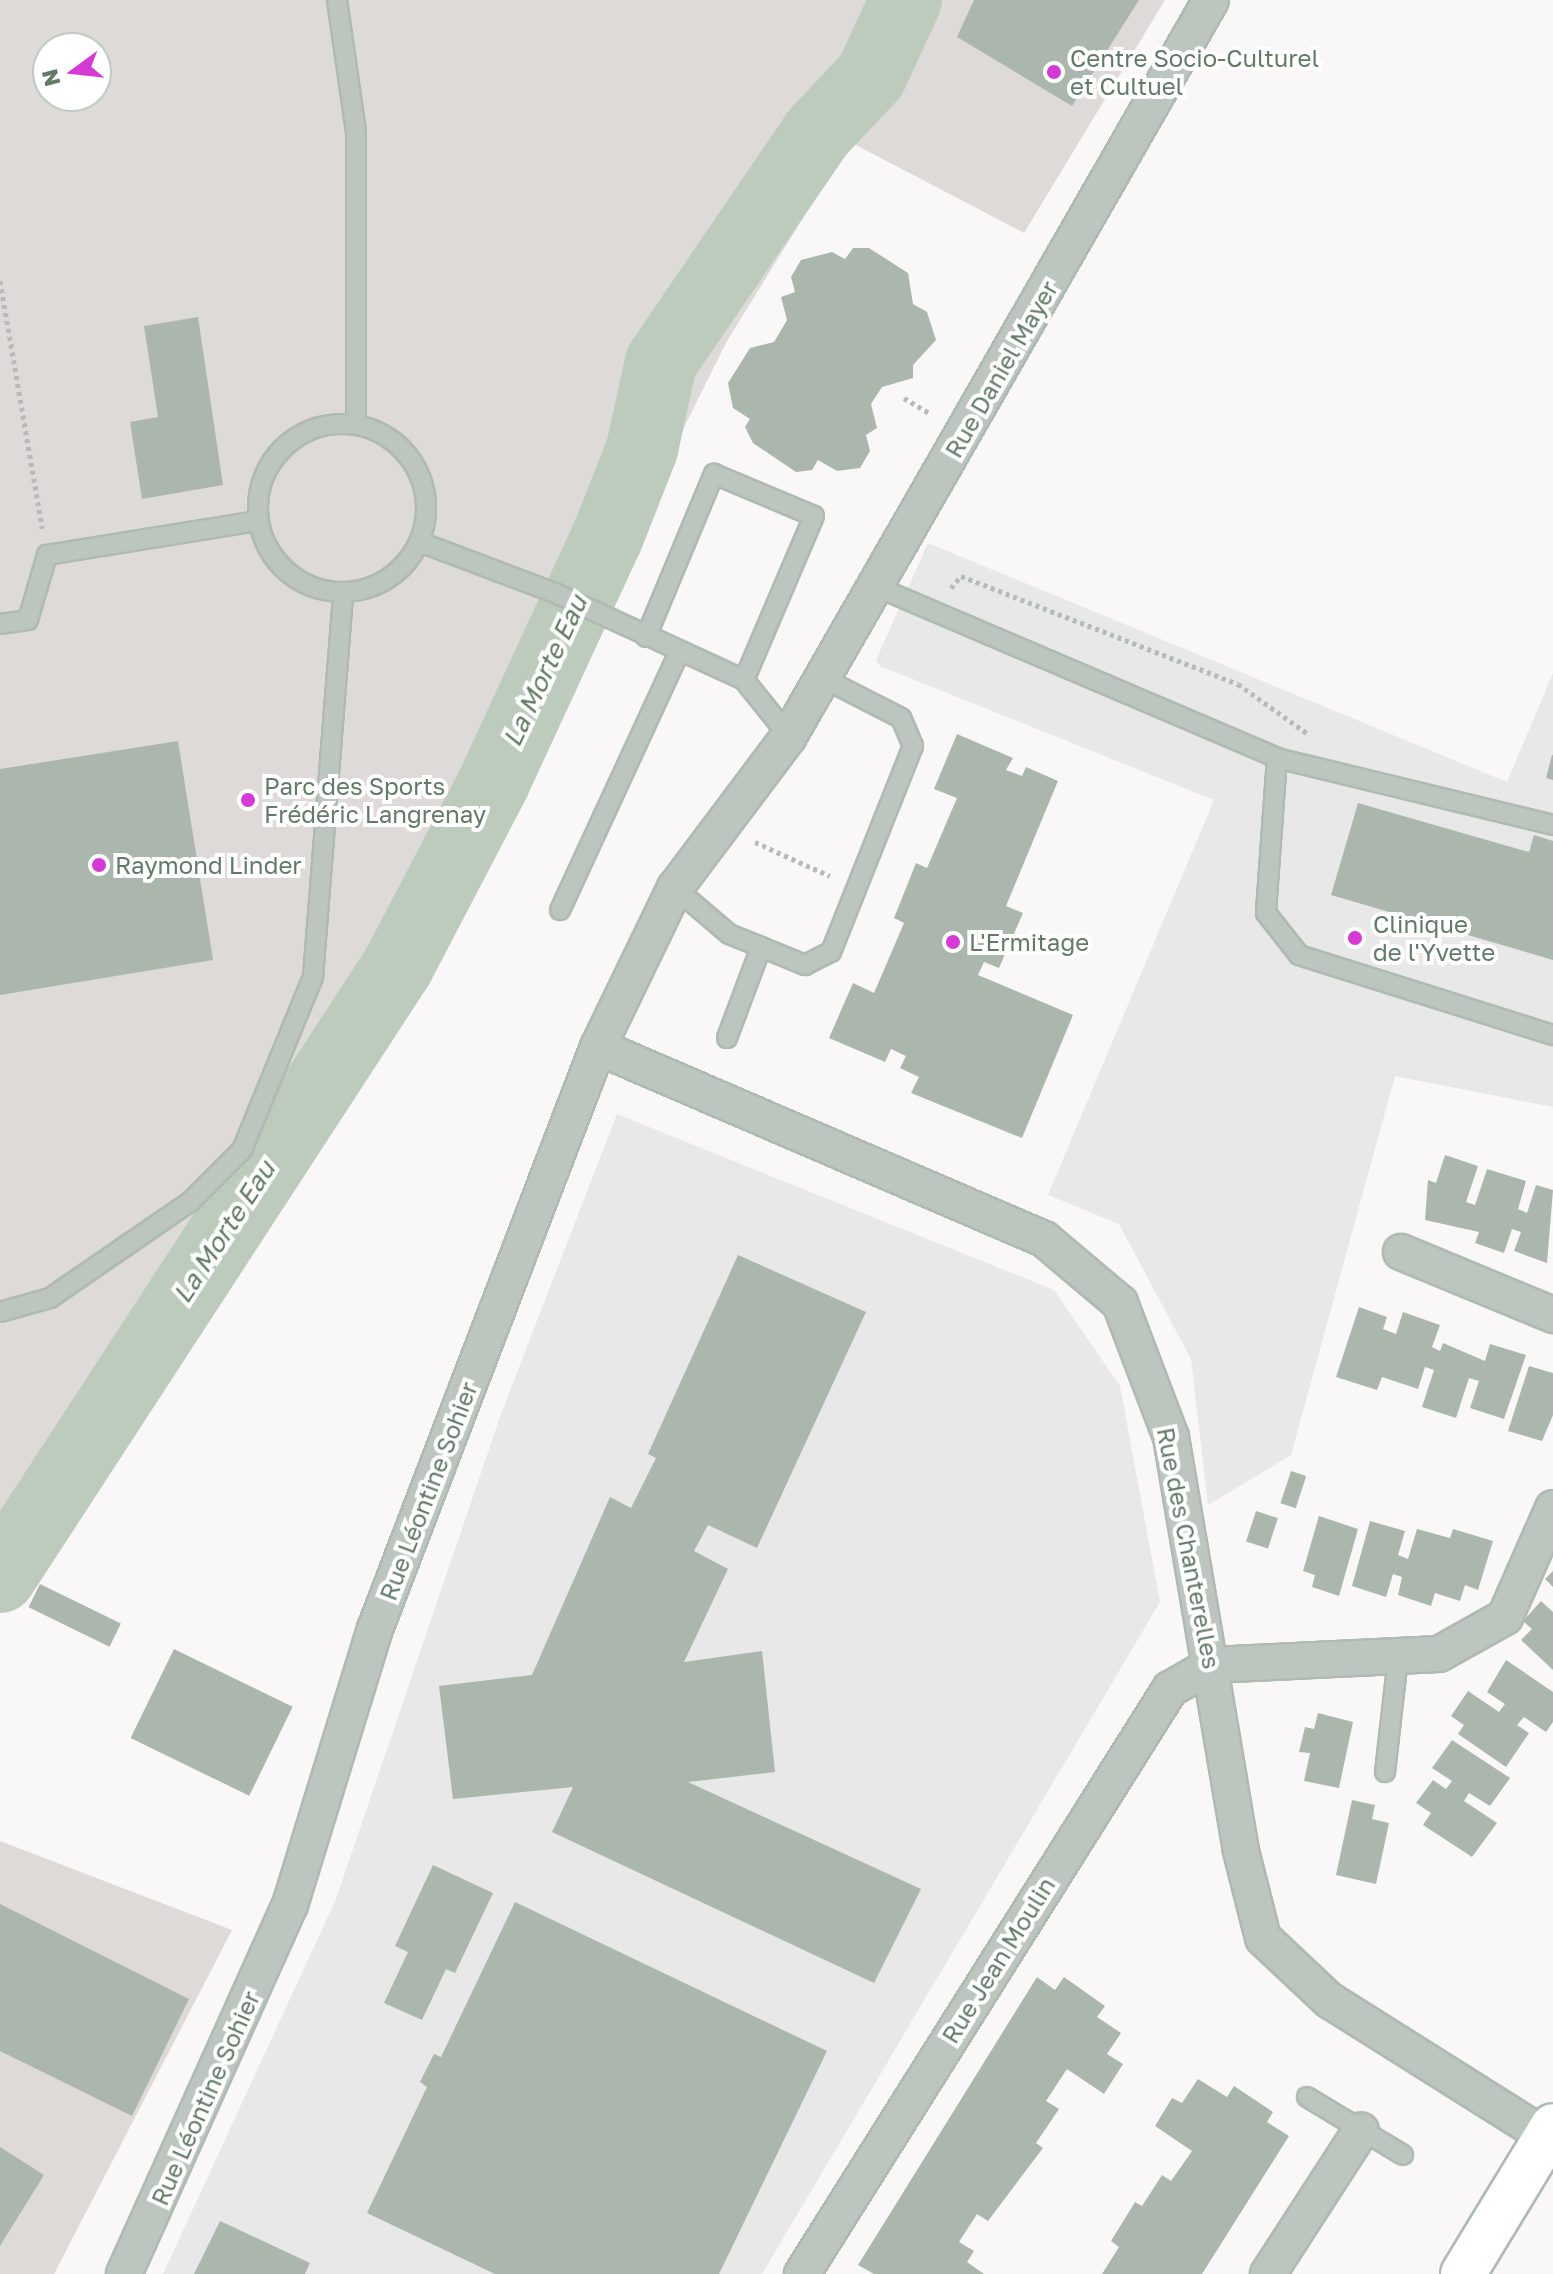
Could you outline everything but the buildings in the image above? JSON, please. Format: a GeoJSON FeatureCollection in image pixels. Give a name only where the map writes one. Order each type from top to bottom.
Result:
{"type":"FeatureCollection","features":[{"type":"Feature","properties":{"kind":"main road"},"geometry":{"type":"LineString","coordinates":[[1463,2274],[1551,2135]]}},
{"type":"Feature","properties":{"kind":"street","name":"Rue Daniel Mayer"},"geometry":{"type":"LineString","coordinates":[[789,736],[1211,0]]}},
{"type":"Feature","properties":{"kind":"street","name":"Rue Léontine Sohier"},"geometry":{"type":"LineString","coordinates":[[124,2274],[290,1905],[375,1629],[598,1047],[675,888],[789,736]]}},
{"type":"Feature","properties":{"kind":"street","name":"Rue des Chanterelles"},"geometry":{"type":"LineString","coordinates":[[598,1047],[1044,1239],[1120,1303],[1171,1437],[1212,1665],[1240,1847],[1263,1938],[1329,2000],[1551,2135]]}},
{"type":"Feature","properties":{"kind":"street"},"geometry":{"type":"LineString","coordinates":[[1401,1252],[1553,1315]]}},
{"type":"Feature","properties":{"kind":"street"},"geometry":{"type":"LineString","coordinates":[[1212,1665],[1439,1654],[1505,1617],[1553,1508]]}},
{"type":"Feature","properties":{"kind":"street","name":"Rue Jean Moulin"},"geometry":{"type":"LineString","coordinates":[[802,2274],[1154,1709],[1170,1689],[1212,1665]]}},
{"type":"Feature","properties":{"kind":"street"},"geometry":{"type":"LineString","coordinates":[[1268,2274],[1361,2130]]}},
{"type":"Feature","properties":{"kind":"lane"},"geometry":{"type":"LineString","coordinates":[[337,0],[356,132],[356,423]]}},
{"type":"Feature","properties":{"kind":"lane"},"geometry":{"type":"LineString","coordinates":[[356,423],[407,452],[423,484],[427,513],[420,542],[390,578],[343,593],[288,573],[258,521],[269,464],[288,442],[314,427],[356,423]]}},
{"type":"Feature","properties":{"kind":"lane"},"geometry":{"type":"LineString","coordinates":[[646,637],[714,474],[814,516],[744,680]]}},
{"type":"Feature","properties":{"kind":"lane"},"geometry":{"type":"LineString","coordinates":[[0,624],[28,620],[47,555],[258,521]]}},
{"type":"Feature","properties":{"kind":"lane"},"geometry":{"type":"LineString","coordinates":[[420,542],[555,593],[744,680],[789,736]]}},
{"type":"Feature","properties":{"kind":"lane"},"geometry":{"type":"LineString","coordinates":[[877,587],[1277,758],[1553,825]]}},
{"type":"Feature","properties":{"kind":"lane"},"geometry":{"type":"LineString","coordinates":[[0,1312],[50,1298],[191,1201],[242,1150],[313,977],[343,593]]}},
{"type":"Feature","properties":{"kind":"lane"},"geometry":{"type":"LineString","coordinates":[[560,910],[679,652]]}},
{"type":"Feature","properties":{"kind":"lane"},"geometry":{"type":"LineString","coordinates":[[675,888],[729,934],[805,965],[831,952],[913,746],[901,718],[821,677]]}},
{"type":"Feature","properties":{"kind":"lane"},"geometry":{"type":"LineString","coordinates":[[1277,758],[1266,913],[1299,955],[1553,1035]]}},
{"type":"Feature","properties":{"kind":"lane"},"geometry":{"type":"LineString","coordinates":[[727,1038],[761,947]]}},
{"type":"Feature","properties":{"kind":"lane"},"geometry":{"type":"LineString","coordinates":[[1385,1772],[1398,1658]]}},
{"type":"Feature","properties":{"kind":"lane"},"geometry":{"type":"LineString","coordinates":[[1307,2097],[1403,2155]]}},
{"type":"Feature","properties":{"kind":"path"},"geometry":{"type":"LineString","coordinates":[[0,281],[47,555]]}},
{"type":"Feature","properties":{"kind":"path"},"geometry":{"type":"LineString","coordinates":[[932,611],[961,576],[1238,684],[1314,738],[1332,770]]}},
{"type":"Feature","properties":{"kind":"path"},"geometry":{"type":"LineString","coordinates":[[721,827],[856,888]]}},
{"type":"Feature","properties":{"kind":"shaded area","name":"Parc des Sports Frédéric Langrenay"},"geometry":{"type":"Polygon","coordinates":[[[0,0],[1165,0],[1024,233],[850,142],[727,341],[409,980],[0,1607],[0,0]]]}},
{"type":"Feature","properties":{"kind":"shaded area","name":"Clinique de l'Yvette"},"geometry":{"type":"Polygon","coordinates":[[[928,543],[1507,782],[1553,673],[1553,1107],[1395,1076],[1291,1455],[1208,1505],[1191,1359],[1119,1224],[1048,1195],[1214,800],[880,666],[876,660],[928,543]]]}},
{"type":"Feature","properties":{"kind":"shaded area"},"geometry":{"type":"Polygon","coordinates":[[[617,1114],[1054,1290],[1120,1386],[1160,1602],[762,2274],[163,2274],[336,1899],[501,1414],[617,1114]]]}},
{"type":"Feature","properties":{"kind":"shaded area"},"geometry":{"type":"Polygon","coordinates":[[[0,1841],[232,1930],[54,2274],[0,2274],[0,1841]]]}},
{"type":"Feature","properties":{"kind":"waterway","name":"La Morte Eau"},"geometry":{"type":"LineString","coordinates":[[0,1577],[398,966],[494,782],[607,538],[642,449],[661,362],[818,132],[871,76],[906,0]]}},
{"type":"Feature","properties":{"kind":"place","name":"Centre Socio-Culturel et Cultuel"},"geometry":{"type":"Point","coordinates":[1054,72]}},
{"type":"Feature","properties":{"kind":"place","name":"Parc des Sports Frédéric Langrenay"},"geometry":{"type":"Point","coordinates":[248,800]}},
{"type":"Feature","properties":{"kind":"place","name":"Raymond Linder"},"geometry":{"type":"Point","coordinates":[99,865]}},
{"type":"Feature","properties":{"kind":"place","name":"Clinique de l'Yvette"},"geometry":{"type":"Point","coordinates":[1355,938]}},
{"type":"Feature","properties":{"kind":"place","name":"L'Ermitage"},"geometry":{"type":"Point","coordinates":[953,942]}}]}
